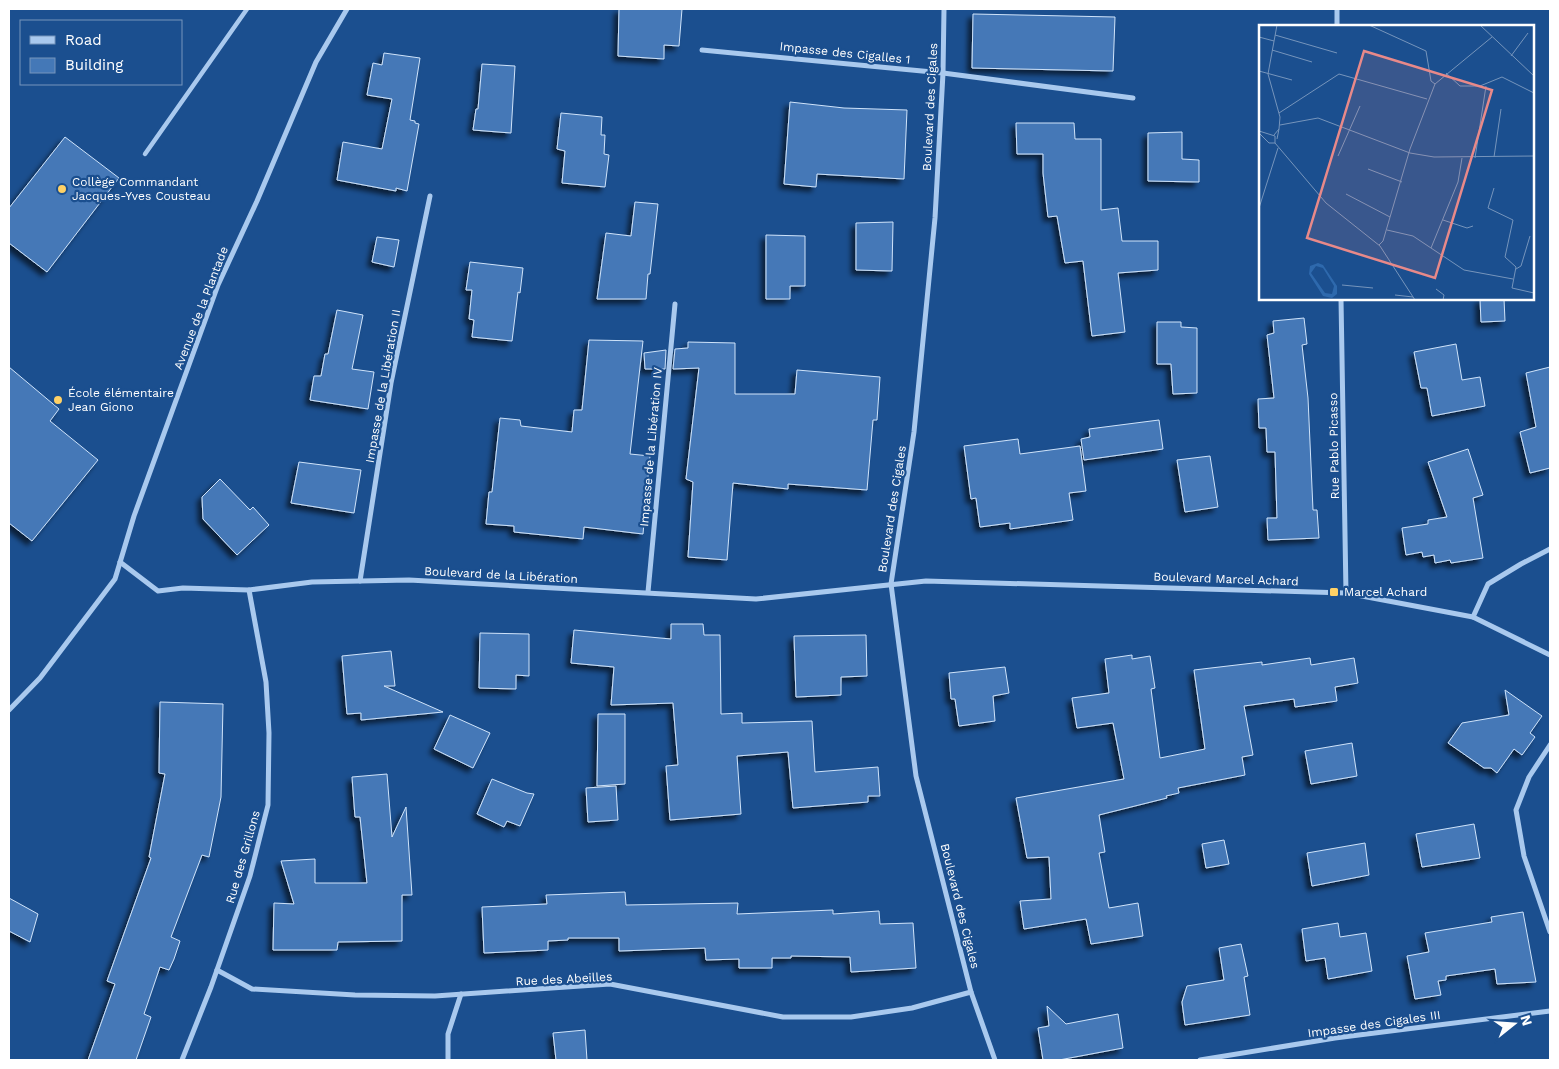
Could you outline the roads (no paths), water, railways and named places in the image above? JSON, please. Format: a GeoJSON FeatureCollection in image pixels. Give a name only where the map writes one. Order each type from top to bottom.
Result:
{"type":"FeatureCollection","features":[{"type":"Feature","properties":{"kind":"street"},"geometry":{"type":"LineString","coordinates":[[145,154],[247,9]]}},
{"type":"Feature","properties":{"kind":"street","name":"Avenue de la Plantade"},"geometry":{"type":"LineString","coordinates":[[9,710],[40,678],[115,579],[138,506],[218,285],[257,200],[316,62],[347,9]]}},
{"type":"Feature","properties":{"kind":"street","name":"Boulevard des Cigales"},"geometry":{"type":"LineString","coordinates":[[944,9],[943,73],[934,218],[914,432],[891,584],[916,776],[971,992],[995,1060]]}},
{"type":"Feature","properties":{"kind":"street"},"geometry":{"type":"LineString","coordinates":[[1337,9],[1337,25]]}},
{"type":"Feature","properties":{"kind":"street","name":"Impasse des Cigalles 1"},"geometry":{"type":"LineString","coordinates":[[702,50],[943,73],[1133,98]]}},
{"type":"Feature","properties":{"kind":"street","name":"Impasse de la Libération II"},"geometry":{"type":"LineString","coordinates":[[360,581],[391,383],[430,196]]}},
{"type":"Feature","properties":{"kind":"street","name":"Rue Pablo Picasso"},"geometry":{"type":"LineString","coordinates":[[1341,300],[1346,593]]}},
{"type":"Feature","properties":{"kind":"street","name":"Impasse de la Libération IV"},"geometry":{"type":"LineString","coordinates":[[648,592],[675,304]]}},
{"type":"Feature","properties":{"kind":"street"},"geometry":{"type":"LineString","coordinates":[[1473,617],[1488,584],[1550,549]]}},
{"type":"Feature","properties":{"kind":"street","name":"Boulevard de la Libération"},"geometry":{"type":"LineString","coordinates":[[120,562],[158,591],[183,588],[249,590],[312,582],[409,580],[648,592],[756,600],[891,584]]}},
{"type":"Feature","properties":{"kind":"street","name":"Boulevard Marcel Achard"},"geometry":{"type":"LineString","coordinates":[[891,584],[926,581],[1346,593],[1473,617],[1550,655]]}},
{"type":"Feature","properties":{"kind":"street","name":"Rue des Grillons"},"geometry":{"type":"LineString","coordinates":[[182,1060],[218,970],[250,876],[268,804],[269,732],[266,682],[249,590]]}},
{"type":"Feature","properties":{"kind":"street"},"geometry":{"type":"LineString","coordinates":[[1550,745],[1529,777],[1516,810],[1524,856],[1550,932]]}},
{"type":"Feature","properties":{"kind":"street","name":"Rue des Abeilles"},"geometry":{"type":"LineString","coordinates":[[218,970],[252,989],[355,995],[435,996],[610,984],[783,1017],[851,1017],[912,1008],[971,992]]}},
{"type":"Feature","properties":{"kind":"street"},"geometry":{"type":"LineString","coordinates":[[448,1060],[448,1034],[461,994]]}},
{"type":"Feature","properties":{"kind":"street","name":"Impasse des Cigales III"},"geometry":{"type":"LineString","coordinates":[[1200,1060],[1335,1038],[1550,1011]]}},
{"type":"Feature","properties":{"kind":"place","name":"Collège Commandant Jacques-Yves Cousteau"},"geometry":{"type":"Point","coordinates":[62,189]}},
{"type":"Feature","properties":{"kind":"place","name":"École élémentaire Jean Giono"},"geometry":{"type":"Point","coordinates":[58,400]}},
{"type":"Feature","properties":{"kind":"place","name":"Marcel Achard"},"geometry":{"type":"Point","coordinates":[1334,592]}}]}
